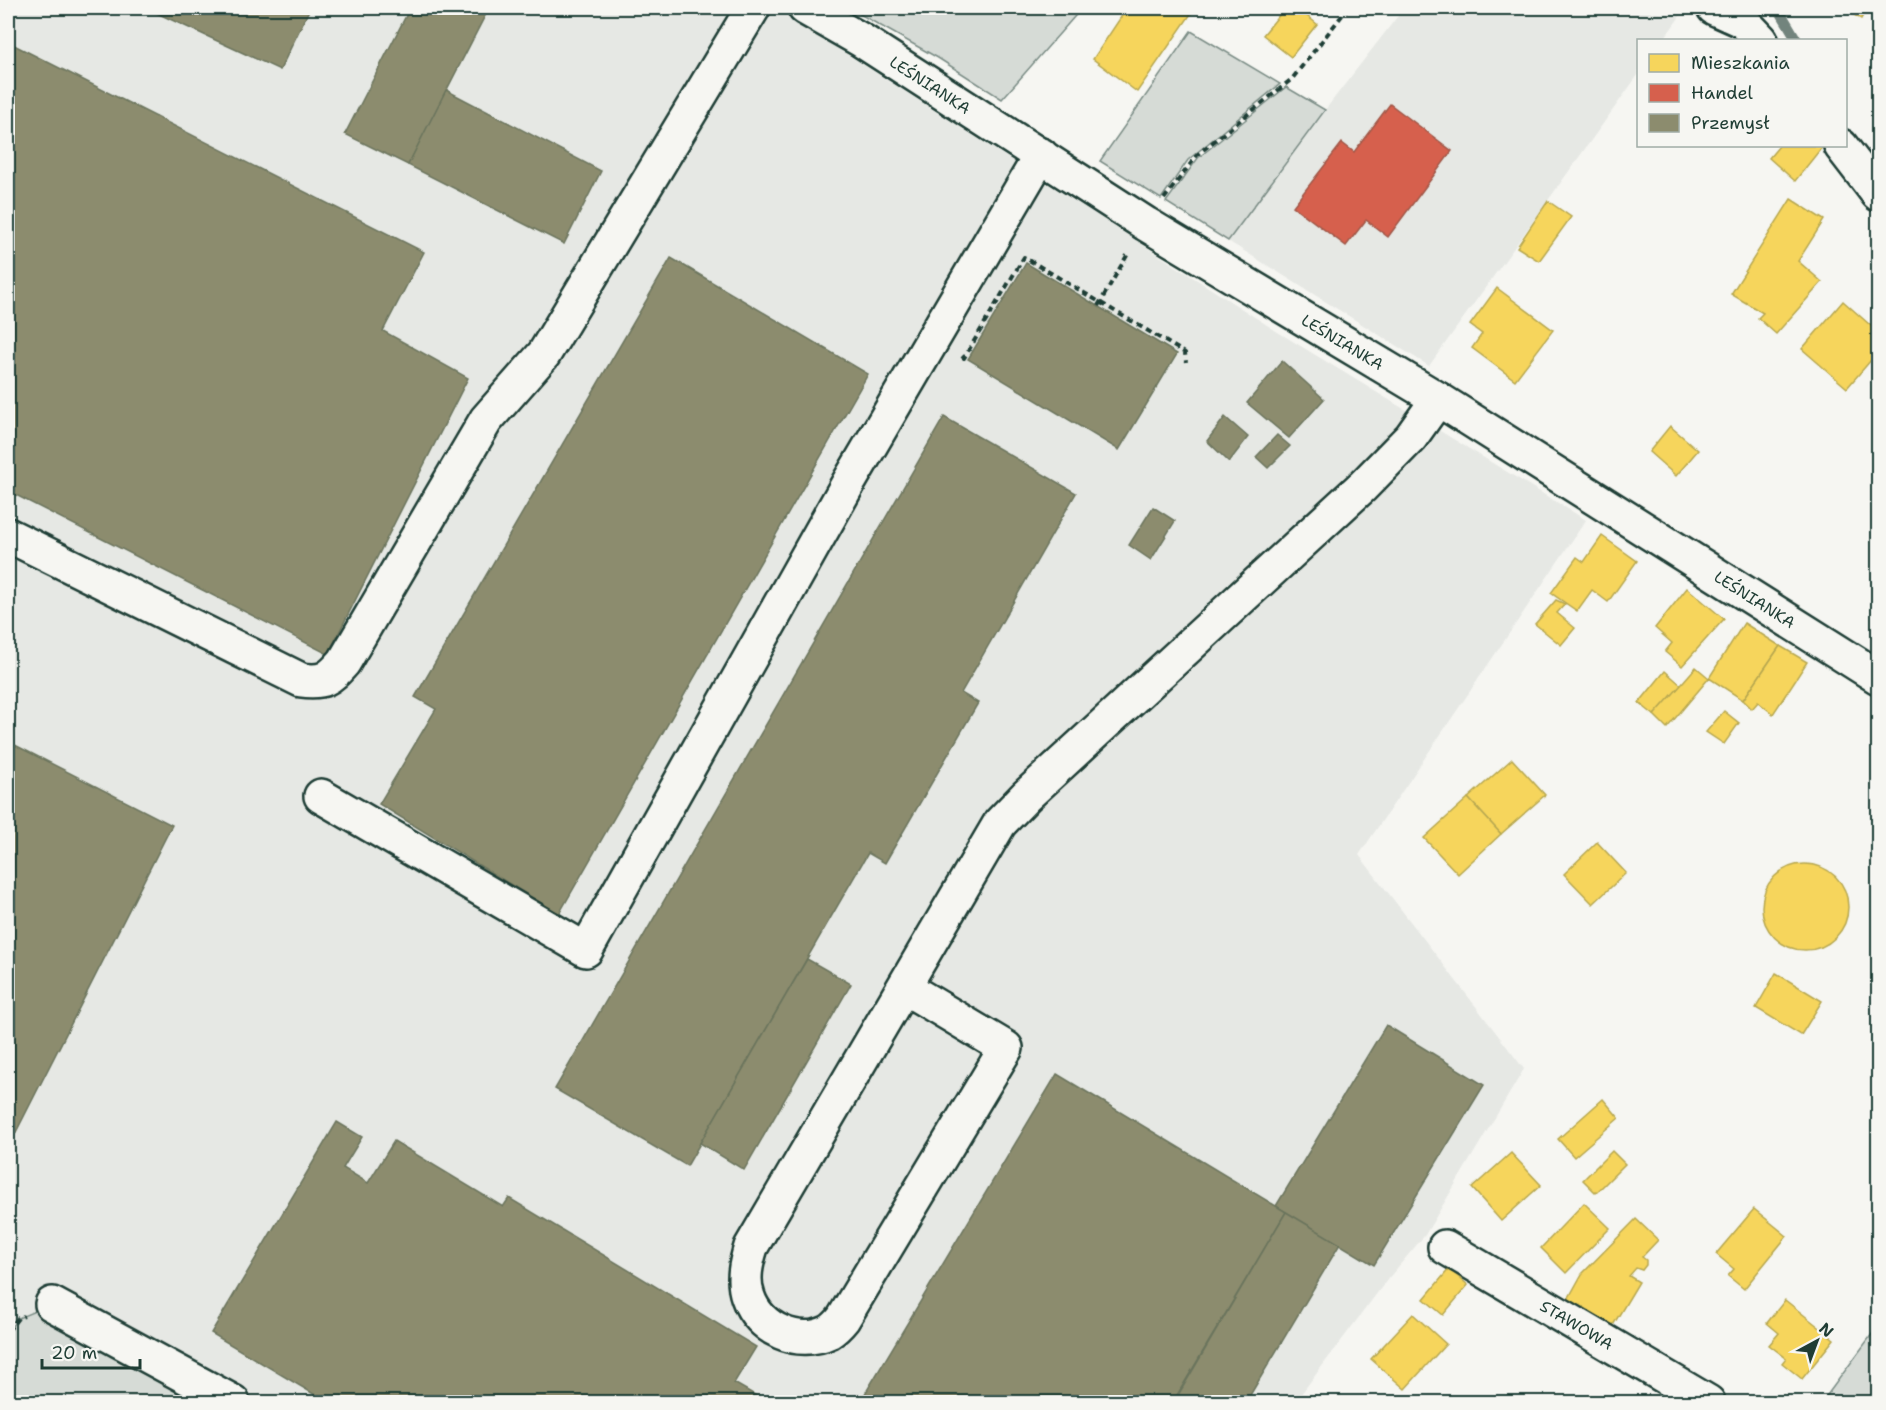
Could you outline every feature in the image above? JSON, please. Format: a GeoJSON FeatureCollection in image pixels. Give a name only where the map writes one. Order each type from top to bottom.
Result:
{"type":"FeatureCollection","features":[{"type":"Feature","properties":{"kind":"street"},"geometry":{"type":"LineString","coordinates":[[8,535],[301,680],[319,682],[333,674],[344,662],[486,420],[544,354],[753,8]]}},
{"type":"Feature","properties":{"kind":"street","name":"LEŚNIANKA"},"geometry":{"type":"LineString","coordinates":[[805,8],[861,40],[1041,155],[1139,235],[1438,399],[1878,677]]}},
{"type":"Feature","properties":{"kind":"street"},"geometry":{"type":"LineString","coordinates":[[1714,8],[1743,21],[1760,39]]}},
{"type":"Feature","properties":{"kind":"street"},"geometry":{"type":"LineString","coordinates":[[1842,147],[1878,194]]}},
{"type":"Feature","properties":{"kind":"street"},"geometry":{"type":"LineString","coordinates":[[321,796],[586,950],[849,482],[1041,155]]}},
{"type":"Feature","properties":{"kind":"street"},"geometry":{"type":"LineString","coordinates":[[904,987],[1006,1048],[843,1319],[831,1331],[815,1336],[798,1337],[782,1333],[767,1324],[755,1312],[748,1297],[744,1280],[751,1247],[1000,823],[1026,796],[1363,486],[1411,437],[1438,399]]}},
{"type":"Feature","properties":{"kind":"street","name":"STAWOWA"},"geometry":{"type":"LineString","coordinates":[[1445,1247],[1708,1402]]}},
{"type":"Feature","properties":{"kind":"street"},"geometry":{"type":"LineString","coordinates":[[52,1304],[233,1402]]}},
{"type":"Feature","properties":{"kind":"path"},"geometry":{"type":"LineString","coordinates":[[1099,304],[1139,235],[1198,154],[1292,79],[1348,8]]}},
{"type":"Feature","properties":{"kind":"path"},"geometry":{"type":"LineString","coordinates":[[932,340],[964,358],[1024,257],[1099,304],[1185,353],[1186,362]]}},
{"type":"Feature","properties":{"kind":"shaded area"},"geometry":{"type":"Polygon","coordinates":[[[8,8],[775,8],[1281,334],[1586,520],[1359,855],[1524,1069],[1425,1235],[1387,1280],[1295,1402],[233,1402],[8,1332],[8,8]]]}},
{"type":"Feature","properties":{"kind":"shaded area"},"geometry":{"type":"Polygon","coordinates":[[[849,8],[1082,8],[1002,99],[938,58],[849,8]]]}},
{"type":"Feature","properties":{"kind":"shaded area"},"geometry":{"type":"Polygon","coordinates":[[[1404,8],[1605,8],[1681,15],[1664,39],[1637,39],[1637,76],[1429,366],[1228,241],[1404,8]]]}},
{"type":"Feature","properties":{"kind":"shaded area"},"geometry":{"type":"Polygon","coordinates":[[[1191,31],[1280,84],[1188,160],[1161,199],[1100,161],[1191,31]]]}},
{"type":"Feature","properties":{"kind":"shaded area"},"geometry":{"type":"Polygon","coordinates":[[[1286,87],[1325,110],[1228,241],[1166,202],[1198,158],[1286,87]]]}},
{"type":"Feature","properties":{"kind":"shaded area"},"geometry":{"type":"Polygon","coordinates":[[[52,1304],[233,1402],[8,1402],[8,1331],[18,1318],[52,1304]]]}},
{"type":"Feature","properties":{"kind":"shaded area"},"geometry":{"type":"Polygon","coordinates":[[[1878,1326],[1878,1402],[1822,1402],[1878,1326]]]}},
{"type":"Feature","properties":{"kind":"building: Mieszkania"},"geometry":{"type":"Polygon","coordinates":[[[1127,8],[1137,11],[1139,8],[1195,8],[1137,92],[1093,59],[1127,8]]]}},
{"type":"Feature","properties":{"kind":"building: Mieszkania"},"geometry":{"type":"Polygon","coordinates":[[[1285,8],[1297,8],[1317,24],[1291,57],[1263,35],[1285,8]]]}},
{"type":"Feature","properties":{"kind":"building: Mieszkania"},"geometry":{"type":"Polygon","coordinates":[[[1842,8],[1867,8],[1861,19],[1842,8]]]}},
{"type":"Feature","properties":{"kind":"building: Mieszkania"},"geometry":{"type":"Polygon","coordinates":[[[1778,147],[1822,147],[1795,181],[1769,158],[1778,147]]]}},
{"type":"Feature","properties":{"kind":"building: Mieszkania"},"geometry":{"type":"Polygon","coordinates":[[[1791,199],[1824,220],[1798,261],[1822,282],[1776,334],[1758,318],[1763,313],[1731,294],[1791,199]]]}},
{"type":"Feature","properties":{"kind":"building: Mieszkania"},"geometry":{"type":"Polygon","coordinates":[[[1548,201],[1571,217],[1539,261],[1517,247],[1548,201]]]}},
{"type":"Feature","properties":{"kind":"building: Mieszkania"},"geometry":{"type":"Polygon","coordinates":[[[1497,288],[1553,330],[1515,380],[1472,348],[1482,334],[1470,325],[1497,288]]]}},
{"type":"Feature","properties":{"kind":"building: Mieszkania"},"geometry":{"type":"Polygon","coordinates":[[[1843,301],[1878,332],[1878,352],[1847,388],[1802,349],[1843,301]]]}},
{"type":"Feature","properties":{"kind":"building: Mieszkania"},"geometry":{"type":"Polygon","coordinates":[[[1670,426],[1698,450],[1676,476],[1649,452],[1670,426]]]}},
{"type":"Feature","properties":{"kind":"building: Mieszkania"},"geometry":{"type":"Polygon","coordinates":[[[1602,536],[1637,561],[1608,602],[1592,590],[1577,611],[1551,593],[1577,557],[1584,562],[1602,536]]]}},
{"type":"Feature","properties":{"kind":"building: Mieszkania"},"geometry":{"type":"Polygon","coordinates":[[[1687,588],[1724,619],[1682,666],[1665,652],[1672,643],[1655,628],[1687,588]]]}},
{"type":"Feature","properties":{"kind":"building: Mieszkania"},"geometry":{"type":"Polygon","coordinates":[[[1556,600],[1565,604],[1557,613],[1575,628],[1561,645],[1535,624],[1556,600]]]}},
{"type":"Feature","properties":{"kind":"building: Mieszkania"},"geometry":{"type":"Polygon","coordinates":[[[1744,623],[1780,646],[1743,700],[1709,678],[1744,623]]]}},
{"type":"Feature","properties":{"kind":"building: Mieszkania"},"geometry":{"type":"Polygon","coordinates":[[[1780,646],[1807,662],[1773,714],[1758,702],[1752,709],[1743,700],[1780,646]]]}},
{"type":"Feature","properties":{"kind":"building: Mieszkania"},"geometry":{"type":"Polygon","coordinates":[[[1696,667],[1709,678],[1667,728],[1654,715],[1696,667]]]}},
{"type":"Feature","properties":{"kind":"building: Mieszkania"},"geometry":{"type":"Polygon","coordinates":[[[1665,671],[1681,685],[1654,715],[1639,703],[1665,671]]]}},
{"type":"Feature","properties":{"kind":"building: Mieszkania"},"geometry":{"type":"Polygon","coordinates":[[[1724,711],[1739,723],[1724,744],[1706,732],[1724,711]]]}},
{"type":"Feature","properties":{"kind":"building: Mieszkania"},"geometry":{"type":"Polygon","coordinates":[[[1512,759],[1545,795],[1501,834],[1468,798],[1512,759]]]}},
{"type":"Feature","properties":{"kind":"building: Mieszkania"},"geometry":{"type":"Polygon","coordinates":[[[1468,798],[1501,834],[1458,874],[1424,838],[1468,798]]]}},
{"type":"Feature","properties":{"kind":"building: Mieszkania"},"geometry":{"type":"Polygon","coordinates":[[[1597,842],[1626,873],[1593,904],[1564,874],[1597,842]]]}},
{"type":"Feature","properties":{"kind":"building: Mieszkania"},"geometry":{"type":"Polygon","coordinates":[[[1805,864],[1829,871],[1841,883],[1848,907],[1841,931],[1829,943],[1805,950],[1781,943],[1769,931],[1762,907],[1769,883],[1781,871],[1805,864]]]}},
{"type":"Feature","properties":{"kind":"building: Mieszkania"},"geometry":{"type":"Polygon","coordinates":[[[1776,973],[1822,1001],[1801,1035],[1756,1008],[1776,973]]]}},
{"type":"Feature","properties":{"kind":"building: Mieszkania"},"geometry":{"type":"Polygon","coordinates":[[[1603,1099],[1619,1118],[1574,1157],[1558,1139],[1603,1099]]]}},
{"type":"Feature","properties":{"kind":"building: Mieszkania"},"geometry":{"type":"Polygon","coordinates":[[[1612,1151],[1625,1164],[1596,1193],[1583,1180],[1612,1151]]]}},
{"type":"Feature","properties":{"kind":"building: Mieszkania"},"geometry":{"type":"Polygon","coordinates":[[[1511,1153],[1541,1185],[1501,1221],[1472,1188],[1511,1153]]]}},
{"type":"Feature","properties":{"kind":"building: Mieszkania"},"geometry":{"type":"Polygon","coordinates":[[[1584,1203],[1610,1228],[1566,1273],[1541,1248],[1584,1203]]]}},
{"type":"Feature","properties":{"kind":"building: Mieszkania"},"geometry":{"type":"Polygon","coordinates":[[[1754,1209],[1787,1236],[1744,1289],[1728,1276],[1734,1269],[1716,1254],[1754,1209]]]}},
{"type":"Feature","properties":{"kind":"building: Mieszkania"},"geometry":{"type":"Polygon","coordinates":[[[1636,1219],[1658,1240],[1642,1257],[1646,1260],[1646,1265],[1642,1270],[1636,1268],[1629,1276],[1639,1282],[1612,1327],[1567,1301],[1582,1274],[1636,1219]]]}},
{"type":"Feature","properties":{"kind":"building: Mieszkania"},"geometry":{"type":"Polygon","coordinates":[[[1449,1269],[1468,1285],[1443,1315],[1424,1299],[1449,1269]]]}},
{"type":"Feature","properties":{"kind":"building: Mieszkania"},"geometry":{"type":"Polygon","coordinates":[[[1785,1300],[1834,1339],[1802,1379],[1782,1363],[1786,1358],[1769,1345],[1779,1333],[1767,1323],[1785,1300]]]}},
{"type":"Feature","properties":{"kind":"building: Mieszkania"},"geometry":{"type":"Polygon","coordinates":[[[1413,1314],[1446,1344],[1405,1389],[1371,1359],[1413,1314]]]}},
{"type":"Feature","properties":{"kind":"building: Handel"},"geometry":{"type":"Polygon","coordinates":[[[1390,104],[1452,151],[1388,237],[1366,220],[1346,246],[1293,206],[1342,143],[1354,152],[1390,104]]]}},
{"type":"Feature","properties":{"kind":"building: Przemysł"},"geometry":{"type":"Polygon","coordinates":[[[146,8],[310,8],[280,70],[146,8]]]}},
{"type":"Feature","properties":{"kind":"building: Przemysł"},"geometry":{"type":"Polygon","coordinates":[[[410,8],[489,8],[408,165],[345,134],[410,8]]]}},
{"type":"Feature","properties":{"kind":"building: Przemysł"},"geometry":{"type":"Polygon","coordinates":[[[8,42],[424,252],[383,331],[468,378],[328,654],[8,491],[8,42]]]}},
{"type":"Feature","properties":{"kind":"building: Przemysł"},"geometry":{"type":"Polygon","coordinates":[[[446,90],[601,171],[564,244],[408,165],[446,90]]]}},
{"type":"Feature","properties":{"kind":"building: Przemysł"},"geometry":{"type":"Polygon","coordinates":[[[671,258],[868,374],[559,914],[379,804],[436,709],[415,697],[671,258]]]}},
{"type":"Feature","properties":{"kind":"building: Przemysł"},"geometry":{"type":"Polygon","coordinates":[[[1026,263],[1177,354],[1119,450],[968,359],[1026,263]]]}},
{"type":"Feature","properties":{"kind":"building: Przemysł"},"geometry":{"type":"Polygon","coordinates":[[[1282,361],[1324,399],[1289,438],[1247,403],[1282,361]]]}},
{"type":"Feature","properties":{"kind":"building: Przemysł"},"geometry":{"type":"Polygon","coordinates":[[[944,417],[1076,493],[961,693],[978,703],[885,863],[868,853],[687,1166],[555,1089],[944,417]]]}},
{"type":"Feature","properties":{"kind":"building: Przemysł"},"geometry":{"type":"Polygon","coordinates":[[[1225,417],[1248,437],[1229,462],[1207,441],[1225,417]]]}},
{"type":"Feature","properties":{"kind":"building: Przemysł"},"geometry":{"type":"Polygon","coordinates":[[[1277,435],[1290,446],[1268,468],[1256,457],[1277,435]]]}},
{"type":"Feature","properties":{"kind":"building: Przemysł"},"geometry":{"type":"Polygon","coordinates":[[[1153,507],[1175,521],[1151,560],[1129,545],[1153,507]]]}},
{"type":"Feature","properties":{"kind":"building: Przemysł"},"geometry":{"type":"Polygon","coordinates":[[[11,743],[172,825],[8,1148],[8,751],[11,743]]]}},
{"type":"Feature","properties":{"kind":"building: Przemysł"},"geometry":{"type":"Polygon","coordinates":[[[807,959],[851,984],[744,1170],[700,1143],[807,959]]]}},
{"type":"Feature","properties":{"kind":"building: Przemysł"},"geometry":{"type":"Polygon","coordinates":[[[1386,1025],[1484,1085],[1374,1265],[1276,1206],[1386,1025]]]}},
{"type":"Feature","properties":{"kind":"building: Przemysł"},"geometry":{"type":"Polygon","coordinates":[[[1057,1074],[1286,1212],[1173,1402],[860,1402],[1057,1074]]]}},
{"type":"Feature","properties":{"kind":"building: Przemysł"},"geometry":{"type":"Polygon","coordinates":[[[337,1122],[362,1137],[343,1168],[368,1183],[394,1141],[503,1207],[509,1198],[756,1347],[734,1383],[767,1402],[327,1402],[211,1333],[337,1122]]]}},
{"type":"Feature","properties":{"kind":"building: Przemysł"},"geometry":{"type":"Polygon","coordinates":[[[1286,1212],[1340,1244],[1246,1402],[1174,1402],[1286,1212]]]}},
{"type":"Feature","properties":{"kind":"waterway"},"geometry":{"type":"LineString","coordinates":[[1778,8],[1796,39]]}}]}
